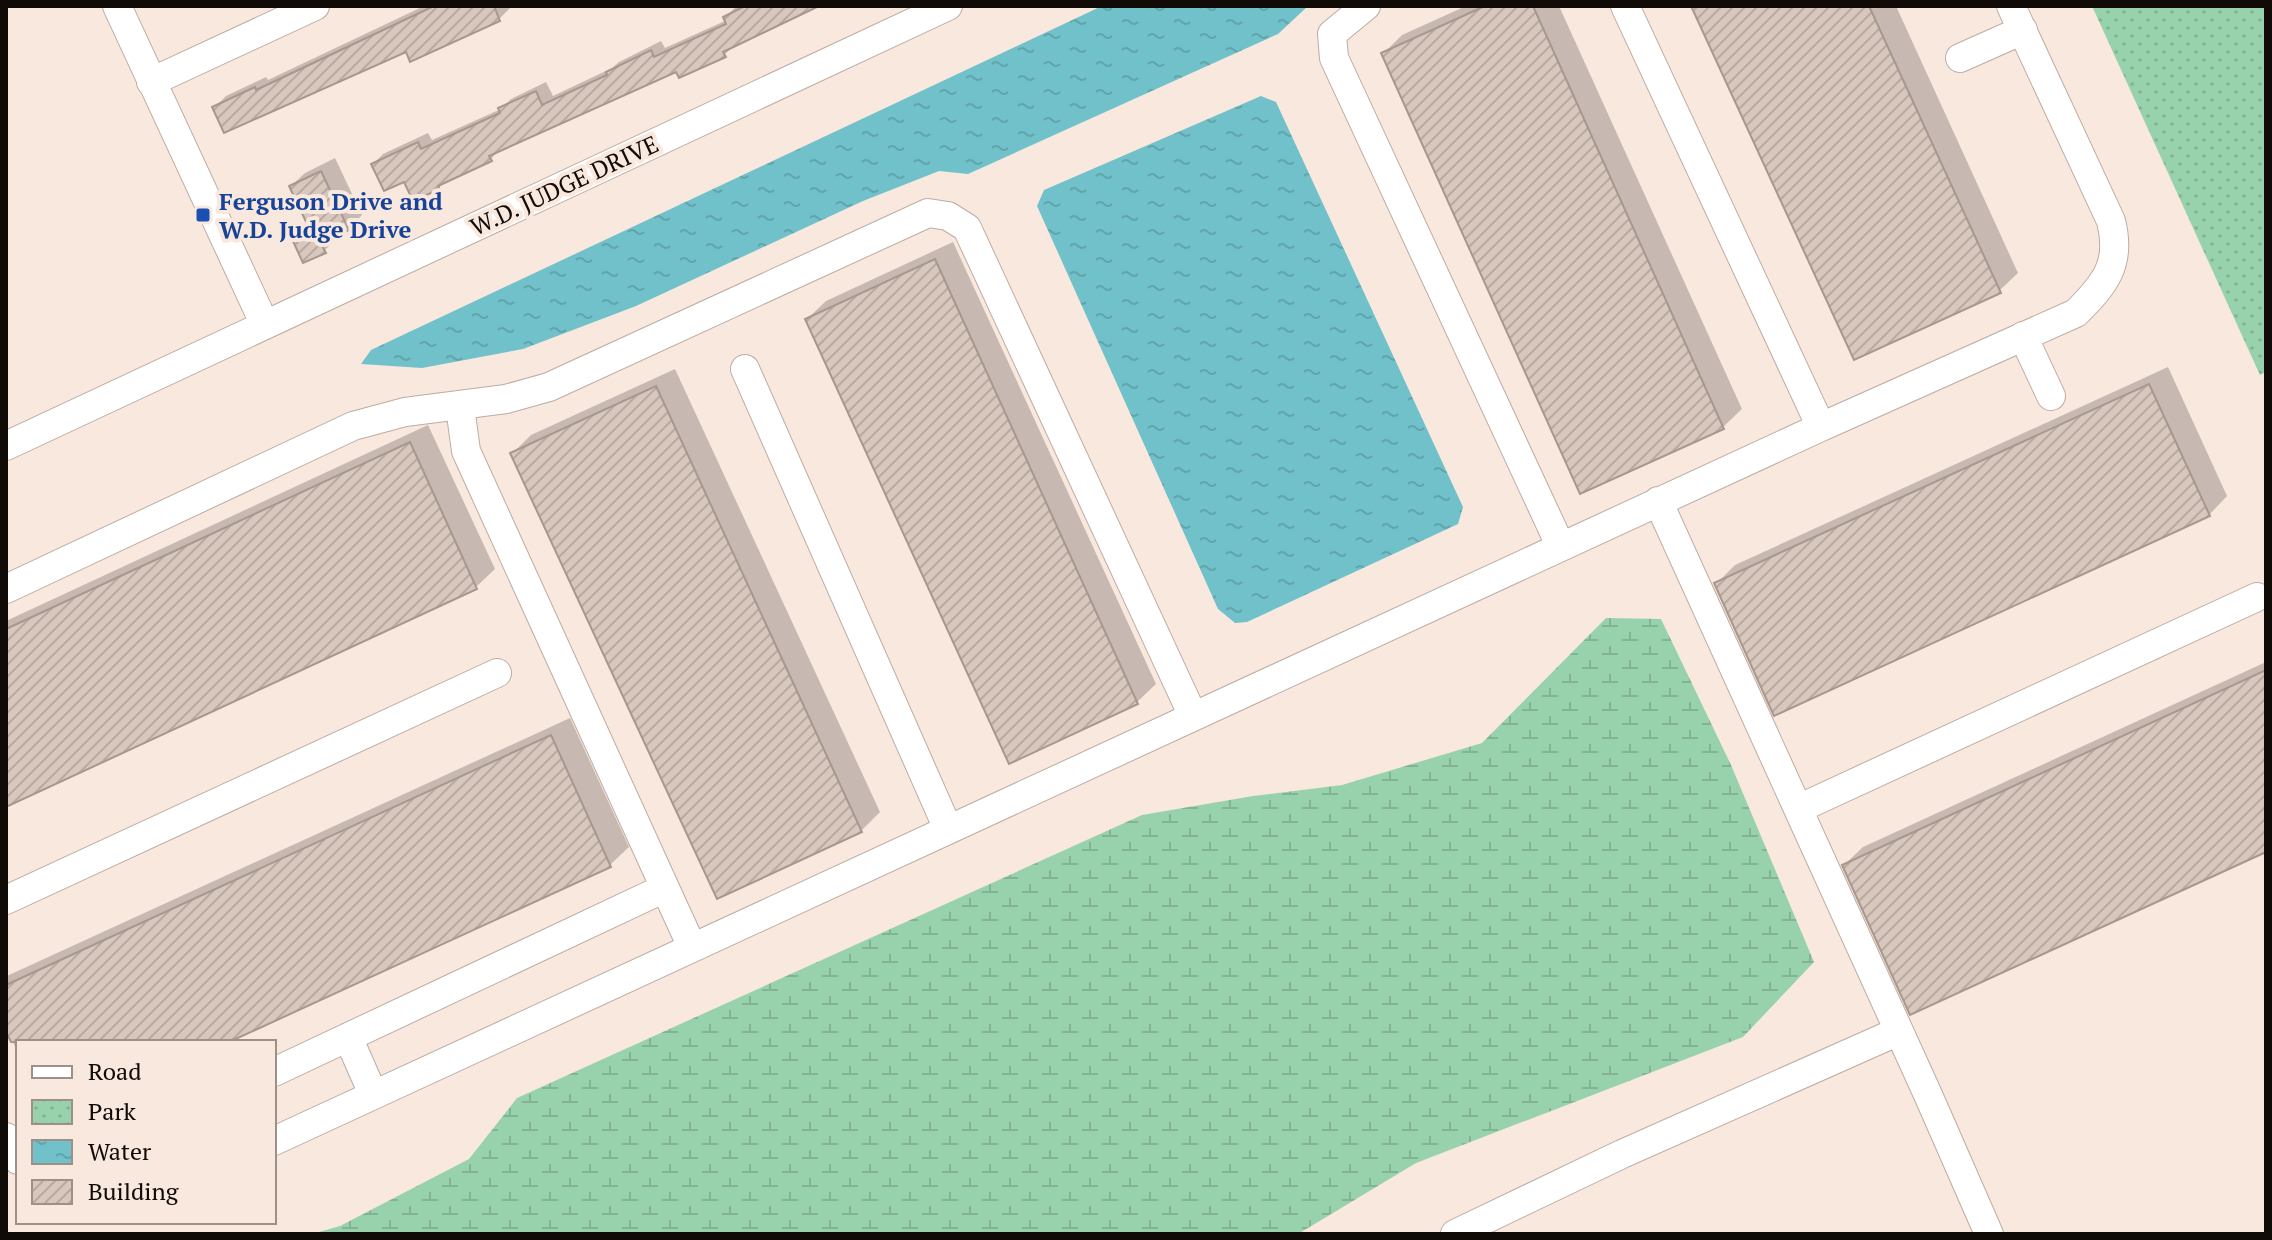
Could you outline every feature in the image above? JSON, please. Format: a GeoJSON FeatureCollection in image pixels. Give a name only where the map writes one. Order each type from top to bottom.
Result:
{"type":"FeatureCollection","features":[{"type":"Feature","properties":{"kind":"street"},"geometry":{"type":"LineString","coordinates":[[117,6],[265,325]]}},
{"type":"Feature","properties":{"kind":"street"},"geometry":{"type":"LineString","coordinates":[[151,82],[315,6]]}},
{"type":"Feature","properties":{"kind":"street","name":"W.D. JUDGE DRIVE"},"geometry":{"type":"LineString","coordinates":[[6,446],[948,6]]}},
{"type":"Feature","properties":{"kind":"street"},"geometry":{"type":"LineString","coordinates":[[1366,6],[1332,34],[1334,58],[1560,545]]}},
{"type":"Feature","properties":{"kind":"street"},"geometry":{"type":"LineString","coordinates":[[1625,6],[1821,427]]}},
{"type":"Feature","properties":{"kind":"street"},"geometry":{"type":"LineString","coordinates":[[276,1140],[1560,545],[2076,313],[2108,276],[2116,240],[2111,221],[2017,18],[1960,58]]}},
{"type":"Feature","properties":{"kind":"street"},"geometry":{"type":"LineString","coordinates":[[6,589],[353,426],[405,412],[460,407],[549,387],[928,213],[948,216],[967,228],[1193,716]]}},
{"type":"Feature","properties":{"kind":"street"},"geometry":{"type":"LineString","coordinates":[[2023,336],[2051,396]]}},
{"type":"Feature","properties":{"kind":"street"},"geometry":{"type":"LineString","coordinates":[[745,369],[948,829]]}},
{"type":"Feature","properties":{"kind":"street"},"geometry":{"type":"LineString","coordinates":[[460,407],[466,451],[692,947]]}},
{"type":"Feature","properties":{"kind":"street"},"geometry":{"type":"LineString","coordinates":[[1658,501],[1989,1234]]}},
{"type":"Feature","properties":{"kind":"street"},"geometry":{"type":"LineString","coordinates":[[1798,809],[2257,597]]}},
{"type":"Feature","properties":{"kind":"street"},"geometry":{"type":"LineString","coordinates":[[6,900],[497,673]]}},
{"type":"Feature","properties":{"kind":"street"},"geometry":{"type":"LineString","coordinates":[[276,1071],[665,888]]}},
{"type":"Feature","properties":{"kind":"street"},"geometry":{"type":"LineString","coordinates":[[1455,1234],[1622,1154],[1899,1031]]}},
{"type":"Feature","properties":{"kind":"street"},"geometry":{"type":"LineString","coordinates":[[348,1037],[373,1094]]}},
{"type":"Feature","properties":{"kind":"street"},"geometry":{"type":"LineString","coordinates":[[6,1137],[16,1156]]}},
{"type":"Feature","properties":{"kind":"green space"},"geometry":{"type":"Polygon","coordinates":[[[2092,6],[2266,6],[2266,372],[2260,375],[2092,6]]]}},
{"type":"Feature","properties":{"kind":"green space"},"geometry":{"type":"Polygon","coordinates":[[[1606,618],[1661,619],[1731,765],[1814,962],[1743,1037],[1416,1163],[1298,1234],[312,1234],[340,1226],[469,1159],[517,1098],[1142,815],[1342,785],[1482,743],[1606,618]]]}},
{"type":"Feature","properties":{"kind":"water"},"geometry":{"type":"Polygon","coordinates":[[[1102,6],[1308,6],[1278,34],[968,174],[939,171],[863,201],[636,306],[523,349],[422,368],[361,364],[371,350],[1102,6]]]}},
{"type":"Feature","properties":{"kind":"water"},"geometry":{"type":"Polygon","coordinates":[[[1261,96],[1276,102],[1463,507],[1458,524],[1247,622],[1235,623],[1218,609],[1037,206],[1044,190],[1261,96]]]}},
{"type":"Feature","properties":{"kind":"building"},"geometry":{"type":"Polygon","coordinates":[[[434,6],[494,6],[500,21],[410,62],[406,52],[224,133],[212,107],[255,87],[256,90],[434,6]]]}},
{"type":"Feature","properties":{"kind":"building"},"geometry":{"type":"Polygon","coordinates":[[[745,6],[819,6],[723,52],[726,57],[679,78],[676,72],[489,156],[492,161],[413,201],[404,182],[384,191],[371,164],[418,142],[421,149],[500,113],[498,108],[536,91],[542,105],[607,75],[606,72],[651,50],[654,57],[726,24],[723,17],[745,6]]]}},
{"type":"Feature","properties":{"kind":"building"},"geometry":{"type":"Polygon","coordinates":[[[1485,6],[1533,6],[1724,429],[1580,494],[1381,53],[1485,6]]]}},
{"type":"Feature","properties":{"kind":"building"},"geometry":{"type":"Polygon","coordinates":[[[1691,6],[1869,6],[2001,293],[1854,360],[1691,6]]]}},
{"type":"Feature","properties":{"kind":"building"},"geometry":{"type":"Polygon","coordinates":[[[321,171],[349,230],[321,244],[326,253],[303,263],[292,239],[310,230],[289,186],[321,171]]]}},
{"type":"Feature","properties":{"kind":"building"},"geometry":{"type":"Polygon","coordinates":[[[935,259],[1138,704],[1009,764],[805,319],[935,259]]]}},
{"type":"Feature","properties":{"kind":"building"},"geometry":{"type":"Polygon","coordinates":[[[2149,384],[2210,516],[1774,716],[1714,583],[2149,384]]]}},
{"type":"Feature","properties":{"kind":"building"},"geometry":{"type":"Polygon","coordinates":[[[656,386],[862,832],[717,899],[510,453],[656,386]]]}},
{"type":"Feature","properties":{"kind":"building"},"geometry":{"type":"Polygon","coordinates":[[[410,442],[477,589],[6,807],[6,629],[410,442]]]}},
{"type":"Feature","properties":{"kind":"building"},"geometry":{"type":"Polygon","coordinates":[[[2266,670],[2266,852],[1910,1015],[1842,865],[2266,670]]]}},
{"type":"Feature","properties":{"kind":"building"},"geometry":{"type":"Polygon","coordinates":[[[551,735],[611,867],[233,1040],[11,1042],[6,1032],[6,985],[551,735]]]}},
{"type":"Feature","properties":{"kind":"place","name":"Ferguson Drive and W.D. Judge Drive"},"geometry":{"type":"Point","coordinates":[203,215]}}]}
